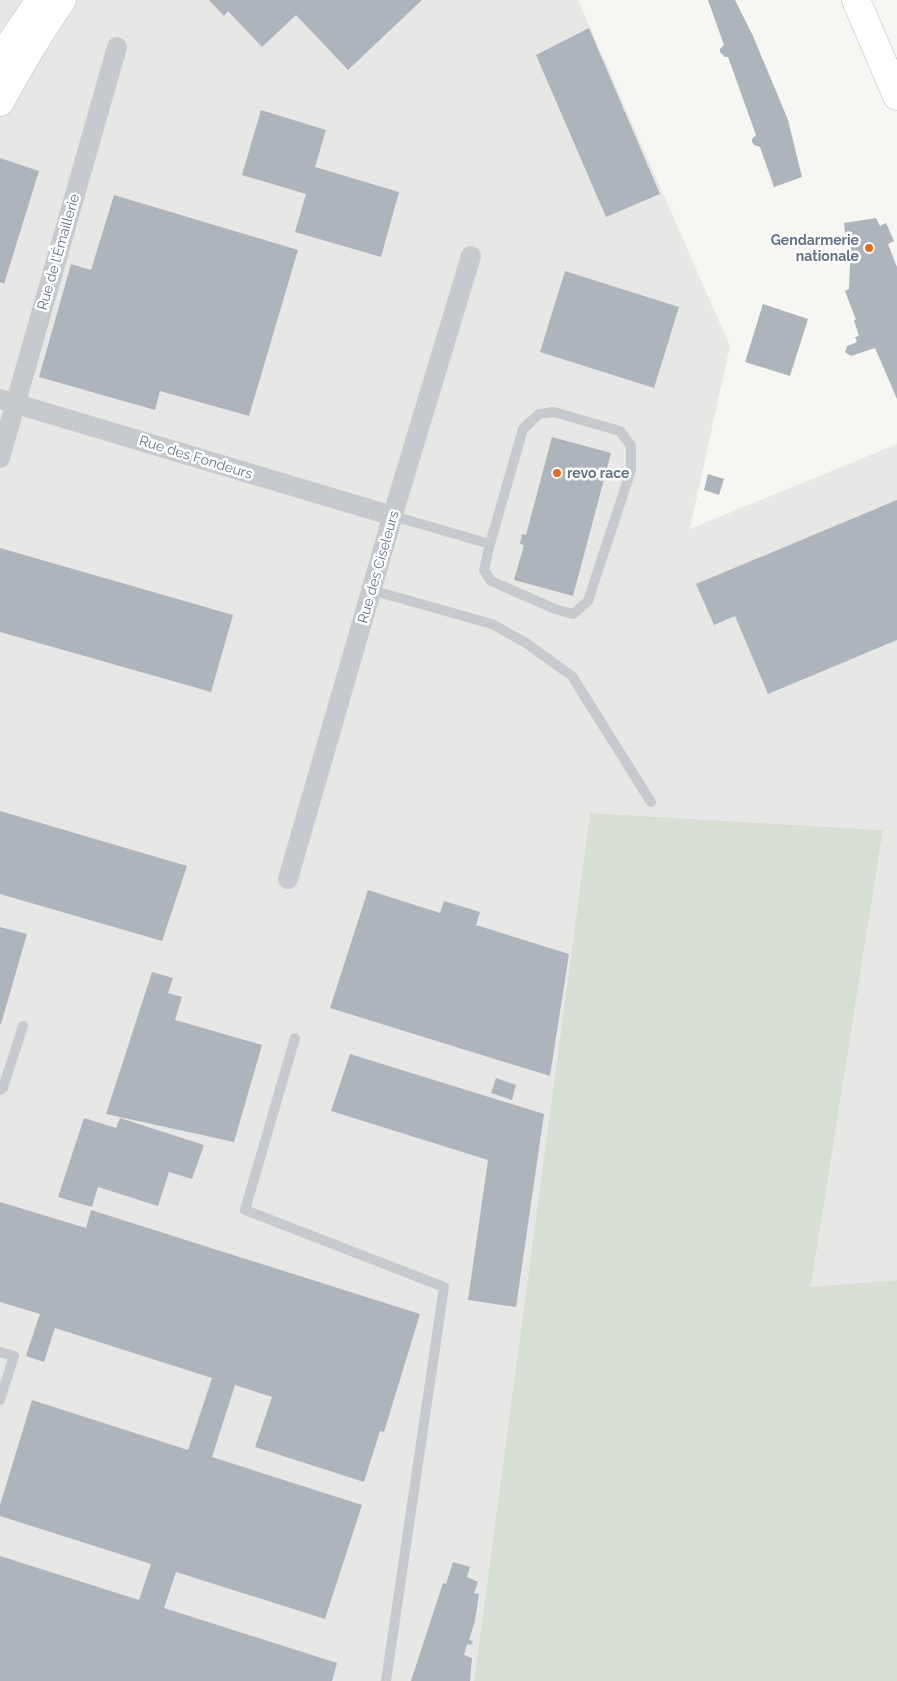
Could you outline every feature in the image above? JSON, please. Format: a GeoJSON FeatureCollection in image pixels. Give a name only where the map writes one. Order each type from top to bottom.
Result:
{"type":"FeatureCollection","features":[{"type":"Feature","properties":{"kind":"main road"},"geometry":{"type":"LineString","coordinates":[[0,59],[40,0]]}},
{"type":"Feature","properties":{"kind":"main road"},"geometry":{"type":"LineString","coordinates":[[0,102],[21,63],[62,0]]}},
{"type":"Feature","properties":{"kind":"main road"},"geometry":{"type":"LineString","coordinates":[[856,0],[897,96]]}},
{"type":"Feature","properties":{"kind":"street","name":"Rue de l'Émaillerie"},"geometry":{"type":"LineString","coordinates":[[0,458],[8,401],[117,47]]}},
{"type":"Feature","properties":{"kind":"street","name":"Rue des Ciseleurs"},"geometry":{"type":"LineString","coordinates":[[288,879],[392,516],[471,256]]}},
{"type":"Feature","properties":{"kind":"street","name":"Rue des Fondeurs"},"geometry":{"type":"LineString","coordinates":[[8,401],[392,516]]}},
{"type":"Feature","properties":{"kind":"lane"},"geometry":{"type":"LineString","coordinates":[[554,412],[620,431],[631,446],[631,470],[588,602],[573,614],[555,609],[491,581],[484,570],[490,544],[523,430],[539,414],[554,412]]}},
{"type":"Feature","properties":{"kind":"lane"},"geometry":{"type":"LineString","coordinates":[[392,516],[490,544]]}},
{"type":"Feature","properties":{"kind":"lane"},"geometry":{"type":"LineString","coordinates":[[371,590],[492,624],[526,643],[572,676],[652,802]]}},
{"type":"Feature","properties":{"kind":"lane"},"geometry":{"type":"LineString","coordinates":[[0,1090],[3,1088],[23,1026]]}},
{"type":"Feature","properties":{"kind":"lane"},"geometry":{"type":"LineString","coordinates":[[295,1038],[246,1210],[444,1287],[386,1681]]}},
{"type":"Feature","properties":{"kind":"lane"},"geometry":{"type":"LineString","coordinates":[[0,1352],[14,1356],[0,1400]]}},
{"type":"Feature","properties":{"kind":"shaded area"},"geometry":{"type":"Polygon","coordinates":[[[0,0],[578,0],[730,346],[690,529],[897,444],[897,1280],[811,1288],[883,830],[590,813],[474,1681],[0,1681],[0,0]]]}},
{"type":"Feature","properties":{"kind":"shaded area"},"geometry":{"type":"Polygon","coordinates":[[[590,813],[883,830],[811,1287],[897,1280],[897,1681],[474,1681],[590,813]]]}},
{"type":"Feature","properties":{"kind":"building"},"geometry":{"type":"Polygon","coordinates":[[[209,0],[422,0],[348,70],[296,15],[262,47],[228,11],[224,16],[209,0]]]}},
{"type":"Feature","properties":{"kind":"building"},"geometry":{"type":"Polygon","coordinates":[[[708,0],[735,0],[753,36],[788,120],[802,177],[774,187],[760,147],[752,142],[756,135],[728,57],[725,57],[720,52],[724,45],[708,0]]]}},
{"type":"Feature","properties":{"kind":"building"},"geometry":{"type":"Polygon","coordinates":[[[589,28],[660,194],[606,217],[536,55],[589,28]]]}},
{"type":"Feature","properties":{"kind":"building"},"geometry":{"type":"Polygon","coordinates":[[[261,110],[326,130],[315,167],[399,192],[381,257],[295,232],[306,194],[242,175],[261,110]]]}},
{"type":"Feature","properties":{"kind":"building"},"geometry":{"type":"Polygon","coordinates":[[[0,158],[39,171],[4,284],[0,282],[0,158]]]}},
{"type":"Feature","properties":{"kind":"building"},"geometry":{"type":"Polygon","coordinates":[[[114,195],[298,250],[249,416],[160,391],[155,410],[39,377],[71,264],[91,270],[114,195]]]}},
{"type":"Feature","properties":{"kind":"building"},"geometry":{"type":"Polygon","coordinates":[[[876,218],[880,226],[886,223],[894,241],[888,244],[897,267],[897,399],[875,348],[851,356],[845,352],[847,346],[855,343],[857,341],[855,337],[859,336],[854,320],[856,320],[845,291],[849,289],[851,241],[846,241],[844,223],[876,218]]]}},
{"type":"Feature","properties":{"kind":"building"},"geometry":{"type":"Polygon","coordinates":[[[565,271],[679,307],[654,388],[540,352],[565,271]]]}},
{"type":"Feature","properties":{"kind":"building"},"geometry":{"type":"Polygon","coordinates":[[[763,304],[808,319],[790,376],[745,362],[763,304]]]}},
{"type":"Feature","properties":{"kind":"building"},"geometry":{"type":"Polygon","coordinates":[[[552,437],[611,453],[573,596],[514,580],[524,545],[520,544],[522,534],[526,535],[552,437]]]}},
{"type":"Feature","properties":{"kind":"building"},"geometry":{"type":"Polygon","coordinates":[[[708,474],[724,479],[719,495],[704,490],[708,474]]]}},
{"type":"Feature","properties":{"kind":"building"},"geometry":{"type":"Polygon","coordinates":[[[897,500],[897,640],[768,694],[735,616],[714,625],[696,584],[897,500]]]}},
{"type":"Feature","properties":{"kind":"building"},"geometry":{"type":"Polygon","coordinates":[[[0,548],[233,615],[211,692],[0,632],[0,548]]]}},
{"type":"Feature","properties":{"kind":"building"},"geometry":{"type":"Polygon","coordinates":[[[0,811],[187,866],[162,941],[0,894],[0,811]]]}},
{"type":"Feature","properties":{"kind":"building"},"geometry":{"type":"Polygon","coordinates":[[[368,890],[440,913],[444,901],[480,912],[476,925],[569,954],[550,1076],[330,1008],[368,890]]]}},
{"type":"Feature","properties":{"kind":"building"},"geometry":{"type":"Polygon","coordinates":[[[0,927],[27,934],[1,1024],[0,1024],[0,927]]]}},
{"type":"Feature","properties":{"kind":"building"},"geometry":{"type":"Polygon","coordinates":[[[152,972],[173,978],[168,993],[182,997],[175,1020],[262,1045],[234,1142],[106,1114],[152,972]]]}},
{"type":"Feature","properties":{"kind":"building"},"geometry":{"type":"Polygon","coordinates":[[[350,1054],[544,1114],[516,1307],[468,1300],[488,1160],[331,1111],[350,1054]]]}},
{"type":"Feature","properties":{"kind":"building"},"geometry":{"type":"Polygon","coordinates":[[[496,1078],[516,1085],[512,1100],[491,1093],[496,1078]]]}},
{"type":"Feature","properties":{"kind":"building"},"geometry":{"type":"Polygon","coordinates":[[[84,1118],[116,1128],[120,1118],[204,1145],[192,1179],[169,1172],[158,1206],[98,1187],[92,1207],[58,1197],[84,1118]]]}},
{"type":"Feature","properties":{"kind":"building"},"geometry":{"type":"Polygon","coordinates":[[[0,1202],[86,1228],[91,1210],[420,1314],[384,1432],[380,1431],[364,1482],[255,1447],[272,1397],[235,1385],[212,1457],[362,1505],[325,1619],[176,1572],[164,1608],[337,1663],[332,1681],[0,1681],[0,1556],[139,1600],[151,1564],[0,1516],[0,1505],[32,1400],[188,1450],[212,1378],[55,1328],[44,1362],[26,1356],[40,1314],[0,1302],[0,1202]]]}},
{"type":"Feature","properties":{"kind":"building"},"geometry":{"type":"Polygon","coordinates":[[[453,1562],[470,1567],[467,1577],[478,1582],[474,1593],[479,1594],[475,1621],[469,1640],[473,1641],[471,1645],[467,1644],[464,1655],[472,1658],[470,1681],[411,1681],[443,1583],[446,1584],[453,1562]]]}},
{"type":"Feature","properties":{"kind":"place","name":"Gendarmerie nationale"},"geometry":{"type":"Point","coordinates":[869,248]}},
{"type":"Feature","properties":{"kind":"place","name":"revo race"},"geometry":{"type":"Point","coordinates":[557,473]}}]}
